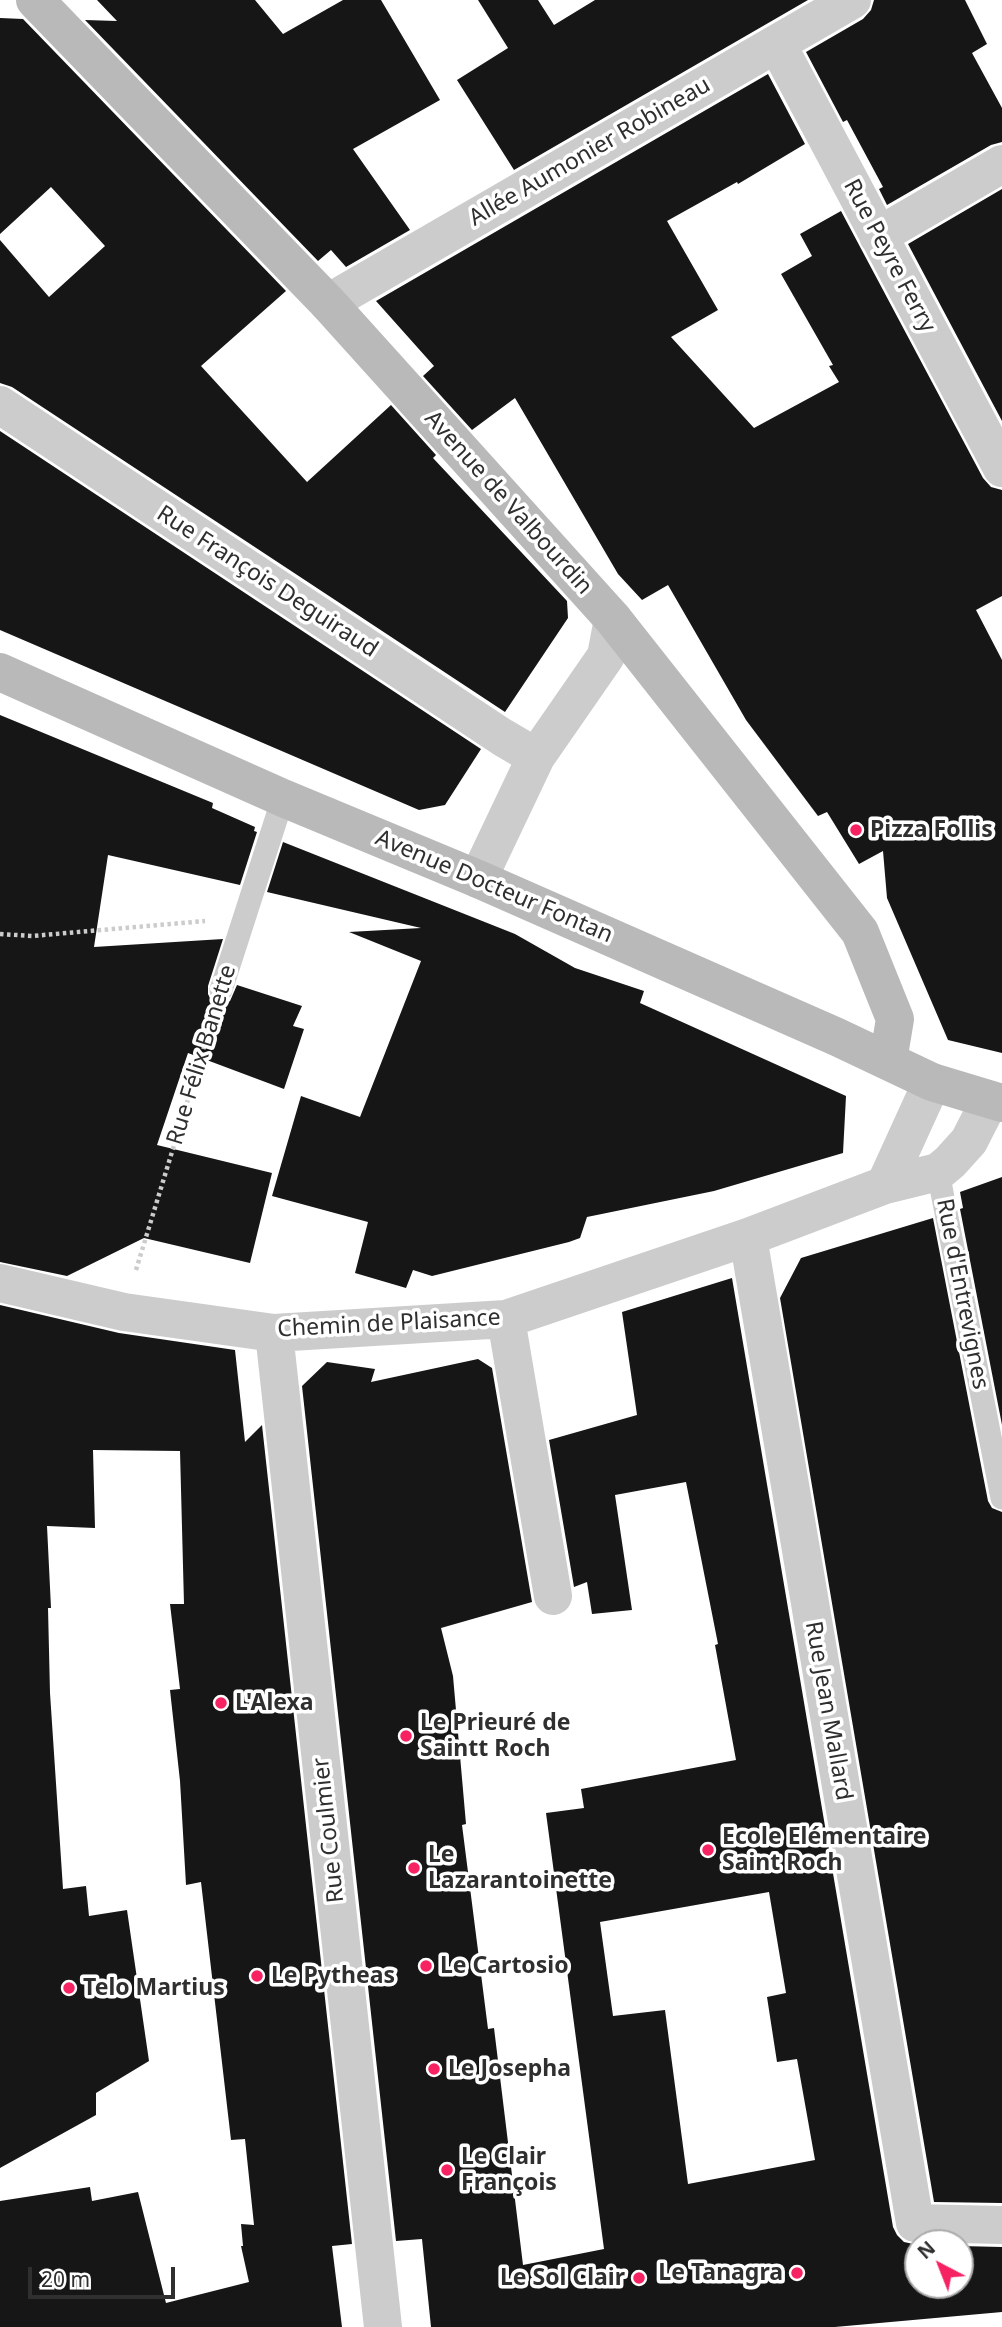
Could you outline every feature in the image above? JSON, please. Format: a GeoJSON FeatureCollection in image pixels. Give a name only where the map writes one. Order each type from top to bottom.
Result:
{"type":"FeatureCollection","features":[{"type":"Feature","properties":{"kind":"street","name":"Avenue de Valbourdin"},"geometry":{"type":"LineString","coordinates":[[35,0],[328,303],[613,619],[860,932],[895,1019],[888,1061]]}},
{"type":"Feature","properties":{"kind":"street","name":"Allée Aumonier Robineau"},"geometry":{"type":"LineString","coordinates":[[328,303],[852,0]]}},
{"type":"Feature","properties":{"kind":"street","name":"Rue Peyre Ferry"},"geometry":{"type":"LineString","coordinates":[[777,44],[1002,468]]}},
{"type":"Feature","properties":{"kind":"street"},"geometry":{"type":"LineString","coordinates":[[878,236],[1002,164]]}},
{"type":"Feature","properties":{"kind":"street","name":"Rue François Deguiraud"},"geometry":{"type":"LineString","coordinates":[[0,405],[536,757]]}},
{"type":"Feature","properties":{"kind":"street"},"geometry":{"type":"LineString","coordinates":[[478,879],[536,757],[606,656],[613,619]]}},
{"type":"Feature","properties":{"kind":"street","name":"Avenue Docteur Fontan"},"geometry":{"type":"LineString","coordinates":[[0,672],[283,798],[478,879],[932,1083],[996,1102]]}},
{"type":"Feature","properties":{"kind":"street"},"geometry":{"type":"LineString","coordinates":[[885,1185],[932,1083]]}},
{"type":"Feature","properties":{"kind":"street"},"geometry":{"type":"LineString","coordinates":[[938,1172],[968,1141],[996,1102]]}},
{"type":"Feature","properties":{"kind":"street","name":"Chemin de Plaisance"},"geometry":{"type":"LineString","coordinates":[[0,1283],[124,1311],[274,1333],[506,1319],[748,1237],[885,1185],[938,1172]]}},
{"type":"Feature","properties":{"kind":"street","name":"Rue Jean Mallard"},"geometry":{"type":"LineString","coordinates":[[748,1237],[915,2223],[1002,2225]]}},
{"type":"Feature","properties":{"kind":"street"},"geometry":{"type":"LineString","coordinates":[[506,1319],[553,1596]]}},
{"type":"Feature","properties":{"kind":"street","name":"Rue Coulmier"},"geometry":{"type":"LineString","coordinates":[[274,1333],[383,2327]]}},
{"type":"Feature","properties":{"kind":"lane","name":"Rue Félix Banette"},"geometry":{"type":"LineString","coordinates":[[221,990],[283,798]]}},
{"type":"Feature","properties":{"kind":"lane","name":"Rue d'Entrevignes"},"geometry":{"type":"LineString","coordinates":[[938,1172],[1002,1498]]}},
{"type":"Feature","properties":{"kind":"path"},"geometry":{"type":"LineString","coordinates":[[0,934],[33,936],[244,920]]}},
{"type":"Feature","properties":{"kind":"path","name":"Rue Félix Banette"},"geometry":{"type":"LineString","coordinates":[[124,1311],[221,990]]}},
{"type":"Feature","properties":{"kind":"building"},"geometry":{"type":"Polygon","coordinates":[[[97,0],[255,0],[283,34],[343,0],[381,0],[440,100],[353,149],[410,230],[346,267],[331,250],[318,261],[85,20],[117,21],[97,0]]]}},
{"type":"Feature","properties":{"kind":"building"},"geometry":{"type":"Polygon","coordinates":[[[478,0],[538,0],[554,25],[595,0],[808,0],[514,170],[457,80],[508,48],[478,0]]]}},
{"type":"Feature","properties":{"kind":"building"},"geometry":{"type":"Polygon","coordinates":[[[874,0],[965,0],[987,44],[972,53],[1002,108],[1002,142],[991,145],[887,205],[879,189],[883,187],[847,120],[843,122],[806,52],[863,19],[871,10],[874,0]]]}},
{"type":"Feature","properties":{"kind":"building"},"geometry":{"type":"Polygon","coordinates":[[[0,18],[23,19],[286,291],[201,366],[307,482],[391,405],[436,455],[433,458],[567,601],[568,618],[505,712],[12,387],[0,383],[0,240],[49,297],[105,246],[51,187],[0,234],[0,18]]]}},
{"type":"Feature","properties":{"kind":"building"},"geometry":{"type":"Polygon","coordinates":[[[768,74],[805,144],[738,184],[737,182],[667,221],[718,310],[671,337],[754,428],[839,382],[829,366],[833,365],[781,274],[812,256],[800,234],[841,211],[983,478],[991,487],[1002,490],[1002,596],[976,610],[1002,660],[1002,1053],[948,1040],[887,898],[883,851],[859,864],[827,812],[818,816],[746,720],[668,585],[642,600],[618,574],[515,398],[472,430],[423,376],[434,366],[376,301],[768,74]]]}},
{"type":"Feature","properties":{"kind":"building"},"geometry":{"type":"Polygon","coordinates":[[[1002,189],[1002,421],[908,244],[1002,189]]]}},
{"type":"Feature","properties":{"kind":"building"},"geometry":{"type":"Polygon","coordinates":[[[0,431],[481,749],[445,805],[419,810],[0,630],[0,431]]]}},
{"type":"Feature","properties":{"kind":"building"},"geometry":{"type":"Polygon","coordinates":[[[0,715],[213,803],[212,808],[255,827],[254,831],[257,832],[240,885],[108,855],[94,947],[223,939],[208,986],[211,1000],[223,1004],[230,1001],[237,985],[302,1006],[293,1026],[304,1029],[284,1089],[188,1053],[157,1145],[272,1173],[250,1263],[144,1238],[67,1276],[0,1262],[0,715]]]}},
{"type":"Feature","properties":{"kind":"building"},"geometry":{"type":"Polygon","coordinates":[[[283,842],[515,934],[575,968],[644,991],[640,1003],[846,1096],[843,1153],[714,1191],[587,1217],[580,1238],[569,1242],[432,1276],[413,1270],[406,1288],[355,1273],[368,1222],[272,1196],[301,1096],[360,1117],[421,961],[349,932],[421,928],[267,892],[283,842]]]}},
{"type":"Feature","properties":{"kind":"building"},"geometry":{"type":"Polygon","coordinates":[[[1002,1177],[1002,1425],[960,1209],[963,1208],[960,1192],[1002,1177]]]}},
{"type":"Feature","properties":{"kind":"building"},"geometry":{"type":"Polygon","coordinates":[[[933,1218],[988,1501],[992,1508],[1002,1512],[1002,2203],[934,2202],[780,1298],[801,1258],[933,1218]]]}},
{"type":"Feature","properties":{"kind":"building"},"geometry":{"type":"Polygon","coordinates":[[[732,1278],[893,2227],[904,2242],[904,2299],[974,2299],[974,2246],[1002,2247],[1002,2312],[835,2327],[431,2327],[422,2239],[396,2241],[302,1386],[327,1362],[375,1369],[371,1382],[478,1359],[492,1368],[532,1602],[441,1628],[453,1676],[466,1824],[462,1825],[488,2029],[494,2028],[523,2265],[604,2249],[546,1813],[584,1808],[581,1789],[736,1760],[715,1645],[718,1644],[686,1482],[615,1495],[632,1610],[592,1614],[587,1582],[574,1587],[549,1440],[637,1415],[622,1312],[732,1278]],[[769,1892],[600,1922],[613,2016],[665,2010],[688,2184],[815,2160],[797,2059],[777,2062],[767,1997],[786,1993],[769,1892]]]}},
{"type":"Feature","properties":{"kind":"building"},"geometry":{"type":"Polygon","coordinates":[[[0,1305],[119,1333],[235,1350],[245,1442],[262,1425],[352,2244],[332,2246],[342,2327],[0,2327],[0,2201],[90,2187],[92,2201],[138,2192],[166,2303],[249,2282],[241,2246],[241,2224],[254,2225],[245,2139],[231,2140],[201,1882],[186,1885],[180,1781],[170,1690],[180,1689],[170,1604],[184,1604],[180,1451],[93,1450],[95,1528],[47,1526],[51,1608],[48,1608],[50,1693],[63,1889],[86,1886],[89,1916],[127,1910],[149,2061],[96,2093],[96,2115],[0,2168],[0,1305]]]}},
{"type":"Feature","properties":{"kind":"place","name":"Pizza Follis"},"geometry":{"type":"Point","coordinates":[856,830]}},
{"type":"Feature","properties":{"kind":"place","name":"L'Alexa"},"geometry":{"type":"Point","coordinates":[221,1703]}},
{"type":"Feature","properties":{"kind":"place","name":"Le Prieuré de Saintt Roch"},"geometry":{"type":"Point","coordinates":[406,1736]}},
{"type":"Feature","properties":{"kind":"place","name":"Ecole Elémentaire Saint Roch"},"geometry":{"type":"Point","coordinates":[708,1850]}},
{"type":"Feature","properties":{"kind":"place","name":"Le Lazarantoinette"},"geometry":{"type":"Point","coordinates":[414,1868]}},
{"type":"Feature","properties":{"kind":"place","name":"Le Cartosio"},"geometry":{"type":"Point","coordinates":[426,1966]}},
{"type":"Feature","properties":{"kind":"place","name":"Le Pytheas"},"geometry":{"type":"Point","coordinates":[257,1976]}},
{"type":"Feature","properties":{"kind":"place","name":"Telo Martius"},"geometry":{"type":"Point","coordinates":[69,1988]}},
{"type":"Feature","properties":{"kind":"place","name":"Le Josepha"},"geometry":{"type":"Point","coordinates":[434,2069]}},
{"type":"Feature","properties":{"kind":"place","name":"Le Clair François"},"geometry":{"type":"Point","coordinates":[447,2170]}},
{"type":"Feature","properties":{"kind":"place","name":"Le Tanagra"},"geometry":{"type":"Point","coordinates":[797,2273]}},
{"type":"Feature","properties":{"kind":"place","name":"Le Sol Clair"},"geometry":{"type":"Point","coordinates":[639,2278]}}]}
